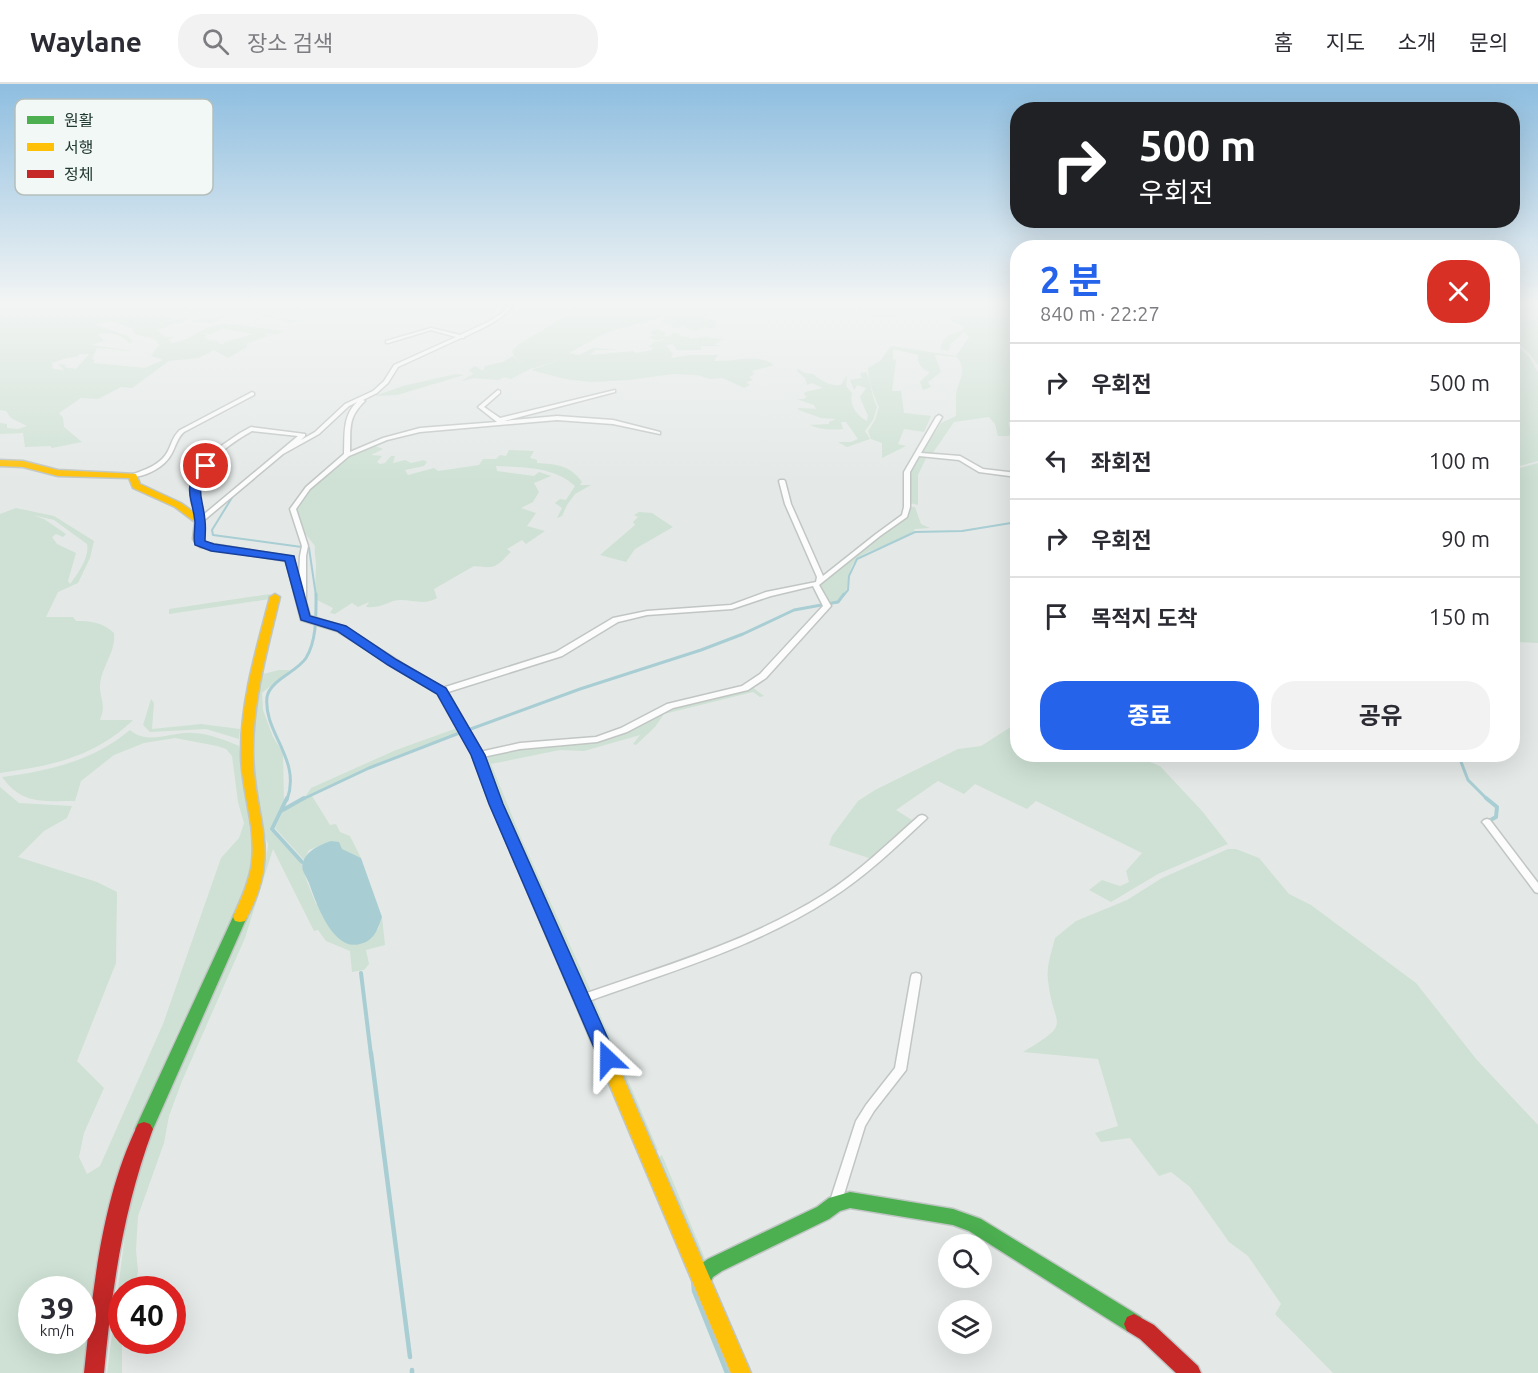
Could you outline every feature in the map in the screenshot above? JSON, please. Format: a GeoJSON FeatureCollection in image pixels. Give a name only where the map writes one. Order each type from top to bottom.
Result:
{"type":"FeatureCollection","features":[{"type":"Feature","properties":{"kind":"street"},"geometry":{"type":"LineString","coordinates":[[346,455],[347,424],[353,410],[358,404],[382,391],[396,366],[405,362]]}},
{"type":"Feature","properties":{"kind":"street"},"geometry":{"type":"LineString","coordinates":[[281,453],[317,433],[347,405],[375,392],[386,382]]}},
{"type":"Feature","properties":{"kind":"street"},"geometry":{"type":"LineString","coordinates":[[498,392],[481,407],[502,421],[613,391]]}},
{"type":"Feature","properties":{"kind":"street"},"geometry":{"type":"LineString","coordinates":[[0,463],[23,464],[58,473],[133,476],[165,460],[174,439],[182,431],[252,394]]}},
{"type":"Feature","properties":{"kind":"street"},"geometry":{"type":"LineString","coordinates":[[442,691],[559,654],[599,629],[625,617],[732,607],[769,594],[817,583],[905,516],[907,472],[939,417]]}},
{"type":"Feature","properties":{"kind":"street"},"geometry":{"type":"LineString","coordinates":[[302,603],[305,546],[293,509],[308,488],[346,455],[385,439],[420,430],[502,421],[557,418],[613,422],[658,433]]}},
{"type":"Feature","properties":{"kind":"street"},"geometry":{"type":"LineString","coordinates":[[200,521],[303,435],[251,429],[228,444],[199,475],[193,496],[200,521],[198,539],[203,545],[290,558],[305,618],[341,629],[392,663],[442,691],[478,755],[496,804],[651,1159],[741,1373]]}},
{"type":"Feature","properties":{"kind":"street"},"geometry":{"type":"LineString","coordinates":[[918,454],[960,458],[987,473],[1010,475]]}},
{"type":"Feature","properties":{"kind":"street"},"geometry":{"type":"LineString","coordinates":[[133,476],[136,486],[179,505],[200,521]]}},
{"type":"Feature","properties":{"kind":"street"},"geometry":{"type":"LineString","coordinates":[[478,755],[520,746],[597,739],[624,730],[670,706],[746,688],[763,676],[826,604],[817,583],[820,576],[788,504],[782,481]]}},
{"type":"Feature","properties":{"kind":"street"},"geometry":{"type":"LineString","coordinates":[[94,1373],[117,1204],[129,1168],[180,1046],[228,944],[257,874],[261,848],[247,756],[248,732],[255,683],[275,597]]}},
{"type":"Feature","properties":{"kind":"street"},"geometry":{"type":"LineString","coordinates":[[582,999],[762,933],[794,917],[855,878],[922,818]]}},
{"type":"Feature","properties":{"kind":"street"},"geometry":{"type":"LineString","coordinates":[[1487,822],[1538,890]]}},
{"type":"Feature","properties":{"kind":"street"},"geometry":{"type":"LineString","coordinates":[[835,1204],[860,1125],[870,1108],[900,1070],[916,977]]}},
{"type":"Feature","properties":{"kind":"street"},"geometry":{"type":"LineString","coordinates":[[702,1279],[705,1271],[715,1265],[823,1213],[835,1204],[850,1200],[953,1217],[975,1225],[1147,1332],[1191,1373]]}},
{"type":"Feature","properties":{"kind":"green space"},"geometry":{"type":"Polygon","coordinates":[[[0,362],[55,362],[52,363],[53,369],[64,370],[58,364],[76,369],[82,362],[145,368],[158,362],[167,362],[132,388],[121,387],[98,399],[81,398],[59,413],[63,418],[64,427],[82,442],[52,448],[50,446],[25,447],[23,433],[0,434],[0,423],[7,424],[7,428],[18,429],[27,426],[11,418],[6,411],[0,410],[0,362]]]}},
{"type":"Feature","properties":{"kind":"green space"},"geometry":{"type":"Polygon","coordinates":[[[502,362],[520,362],[527,368],[521,362],[553,362],[530,369],[511,379],[504,377],[498,380],[474,378],[461,381],[473,374],[469,370],[475,366],[483,371],[485,366],[502,362]]]}},
{"type":"Feature","properties":{"kind":"green space"},"geometry":{"type":"Polygon","coordinates":[[[770,362],[774,365],[752,371],[754,374],[749,377],[753,380],[746,382],[750,385],[744,388],[723,378],[710,379],[698,375],[673,374],[592,382],[565,379],[531,370],[552,363],[770,362]]]}},
{"type":"Feature","properties":{"kind":"green space"},"geometry":{"type":"Polygon","coordinates":[[[878,362],[896,362],[892,391],[901,391],[904,413],[931,416],[924,432],[904,429],[898,444],[906,446],[882,458],[882,443],[871,439],[868,431],[879,407],[868,368],[878,362]]]}},
{"type":"Feature","properties":{"kind":"green space"},"geometry":{"type":"Polygon","coordinates":[[[919,362],[938,362],[941,372],[928,382],[931,387],[923,390],[920,382],[930,372],[919,362]]]}},
{"type":"Feature","properties":{"kind":"green space"},"geometry":{"type":"Polygon","coordinates":[[[960,362],[1010,362],[1009,436],[998,436],[995,424],[989,417],[954,422],[932,454],[921,454],[941,423],[956,416],[956,395],[962,367],[960,362]]]}},
{"type":"Feature","properties":{"kind":"green space"},"geometry":{"type":"Polygon","coordinates":[[[1520,362],[1532,362],[1538,373],[1538,461],[1520,466],[1520,362]]]}},
{"type":"Feature","properties":{"kind":"green space"},"geometry":{"type":"Polygon","coordinates":[[[798,369],[804,373],[813,374],[832,385],[841,385],[847,375],[846,386],[852,393],[853,406],[857,413],[867,421],[868,416],[860,397],[866,388],[857,385],[854,390],[850,380],[862,378],[860,373],[866,372],[877,407],[873,420],[865,431],[870,439],[847,447],[838,442],[851,442],[858,439],[846,422],[841,422],[843,429],[826,429],[810,425],[829,424],[836,419],[821,418],[799,410],[798,408],[816,409],[814,405],[797,399],[804,399],[807,396],[804,395],[805,392],[823,388],[812,383],[807,385],[805,378],[797,371],[798,369]]]}},
{"type":"Feature","properties":{"kind":"green space"},"geometry":{"type":"Polygon","coordinates":[[[456,374],[464,375],[397,395],[375,396],[403,386],[456,374]]]}},
{"type":"Feature","properties":{"kind":"green space"},"geometry":{"type":"Polygon","coordinates":[[[373,445],[383,449],[371,455],[382,456],[377,462],[380,464],[385,463],[391,456],[395,456],[393,463],[405,460],[411,463],[424,460],[427,462],[424,466],[405,470],[408,475],[434,468],[438,471],[479,465],[483,459],[506,456],[509,450],[534,451],[530,458],[537,460],[537,463],[562,466],[577,476],[582,482],[580,485],[591,485],[575,494],[562,516],[557,518],[562,508],[555,503],[560,499],[566,500],[575,486],[558,475],[539,469],[496,466],[497,471],[534,476],[539,472],[551,476],[534,483],[539,492],[533,502],[521,508],[536,513],[527,526],[545,531],[526,544],[522,540],[507,549],[511,552],[495,566],[474,566],[434,589],[437,598],[432,601],[398,600],[370,607],[366,607],[369,602],[358,607],[352,603],[335,614],[330,613],[333,608],[317,600],[315,546],[299,526],[295,509],[320,480],[350,457],[373,445]]]}},
{"type":"Feature","properties":{"kind":"green space"},"geometry":{"type":"Polygon","coordinates":[[[918,456],[927,456],[918,475],[918,505],[910,503],[910,475],[918,456]]]}},
{"type":"Feature","properties":{"kind":"green space"},"geometry":{"type":"Polygon","coordinates":[[[1538,463],[1538,643],[1520,642],[1520,468],[1538,463]]]}},
{"type":"Feature","properties":{"kind":"green space"},"geometry":{"type":"Polygon","coordinates":[[[909,507],[915,507],[921,524],[930,528],[915,529],[904,538],[858,558],[850,570],[843,596],[828,605],[820,587],[821,584],[905,518],[909,507]]]}},
{"type":"Feature","properties":{"kind":"green space"},"geometry":{"type":"Polygon","coordinates":[[[16,508],[54,516],[94,541],[90,558],[78,583],[58,592],[46,617],[73,617],[76,621],[101,624],[114,633],[113,648],[101,680],[103,707],[100,720],[133,720],[103,743],[71,758],[0,773],[0,514],[16,508]],[[33,515],[44,519],[66,534],[63,537],[56,534],[52,537],[57,544],[76,553],[68,581],[70,584],[85,559],[87,544],[54,520],[33,515]]]}},
{"type":"Feature","properties":{"kind":"green space"},"geometry":{"type":"Polygon","coordinates":[[[639,512],[652,513],[673,527],[635,549],[626,562],[600,555],[635,525],[633,522],[638,517],[634,515],[639,512]]]}},
{"type":"Feature","properties":{"kind":"green space"},"geometry":{"type":"Polygon","coordinates":[[[270,594],[270,599],[169,614],[169,609],[270,594]]]}},
{"type":"Feature","properties":{"kind":"green space"},"geometry":{"type":"Polygon","coordinates":[[[290,670],[262,693],[263,710],[273,737],[283,753],[284,801],[270,830],[302,864],[316,904],[378,930],[382,917],[385,945],[366,950],[369,964],[364,970],[352,972],[350,951],[326,941],[318,930],[314,931],[273,849],[245,938],[169,1116],[164,1143],[138,1216],[137,1276],[120,1276],[128,1212],[144,1151],[162,1105],[216,989],[266,861],[268,844],[261,828],[254,765],[253,720],[263,674],[290,670]]]}},
{"type":"Feature","properties":{"kind":"green space"},"geometry":{"type":"Polygon","coordinates":[[[752,687],[764,696],[760,697],[753,692],[664,714],[655,727],[636,745],[633,744],[640,735],[584,751],[560,750],[491,764],[522,840],[591,991],[587,992],[482,756],[513,749],[592,742],[674,707],[752,687]]]}},
{"type":"Feature","properties":{"kind":"green space"},"geometry":{"type":"Polygon","coordinates":[[[151,699],[154,703],[152,729],[201,724],[240,729],[239,739],[206,729],[150,732],[143,725],[151,699]]]}},
{"type":"Feature","properties":{"kind":"green space"},"geometry":{"type":"Polygon","coordinates":[[[460,727],[462,731],[388,759],[305,797],[311,788],[396,750],[460,727]]]}},
{"type":"Feature","properties":{"kind":"green space"},"geometry":{"type":"Polygon","coordinates":[[[1010,727],[1010,762],[1150,762],[1160,766],[1202,811],[1228,844],[1158,874],[1111,902],[1089,890],[1102,880],[1120,886],[1129,882],[1126,871],[1142,853],[1036,801],[1027,809],[975,784],[964,794],[938,781],[896,810],[912,820],[872,859],[829,845],[832,836],[858,801],[875,790],[958,749],[981,746],[1010,727]]]}},
{"type":"Feature","properties":{"kind":"green space"},"geometry":{"type":"Polygon","coordinates":[[[130,730],[144,737],[200,734],[239,746],[254,862],[233,917],[173,1042],[125,1155],[112,1201],[96,1316],[96,1276],[18,1276],[18,1354],[91,1354],[88,1373],[0,1373],[0,787],[19,803],[72,806],[67,818],[44,831],[18,857],[97,882],[117,892],[116,963],[77,1061],[104,1088],[84,1133],[79,1157],[87,1174],[100,1166],[163,1024],[221,858],[239,838],[244,823],[238,802],[232,756],[226,749],[217,746],[175,738],[144,743],[114,755],[81,781],[75,801],[34,800],[17,793],[2,777],[53,768],[101,750],[130,730]]]}},
{"type":"Feature","properties":{"kind":"green space"},"geometry":{"type":"Polygon","coordinates":[[[312,796],[330,825],[336,824],[340,832],[350,836],[361,858],[324,844],[309,850],[304,860],[275,828],[283,811],[312,796]]]}},
{"type":"Feature","properties":{"kind":"green space"},"geometry":{"type":"Polygon","coordinates":[[[1228,849],[1236,849],[1259,858],[1289,894],[1311,905],[1416,983],[1477,1060],[1538,1125],[1538,1373],[1333,1373],[1275,1314],[1281,1304],[1248,1256],[1229,1242],[1190,1187],[1171,1172],[1159,1176],[1130,1138],[1101,1142],[1095,1133],[1118,1126],[1098,1059],[1023,1052],[1050,1035],[1057,1023],[1050,996],[1048,975],[1055,938],[1076,921],[1127,900],[1162,878],[1228,849]]]}},
{"type":"Feature","properties":{"kind":"green space"},"geometry":{"type":"Polygon","coordinates":[[[593,998],[658,1150],[653,1153],[588,999],[593,998]]]}},
{"type":"Feature","properties":{"kind":"green space"},"geometry":{"type":"Polygon","coordinates":[[[662,1155],[706,1261],[702,1266],[657,1159],[662,1155]]]}},
{"type":"Feature","properties":{"kind":"green space"},"geometry":{"type":"Polygon","coordinates":[[[109,1354],[122,1354],[122,1373],[107,1373],[109,1354]]]}},
{"type":"Feature","properties":{"kind":"water"},"geometry":{"type":"Polygon","coordinates":[[[331,841],[339,842],[342,849],[361,858],[382,917],[372,937],[360,944],[342,941],[327,924],[303,870],[302,865],[308,854],[318,846],[331,841]]]}},
{"type":"Feature","properties":{"kind":"waterway"},"geometry":{"type":"LineString","coordinates":[[233,496],[212,530],[213,535],[309,548],[316,596]]}},
{"type":"Feature","properties":{"kind":"waterway"},"geometry":{"type":"LineString","coordinates":[[843,596],[848,590],[849,576],[857,559],[915,532],[962,531],[1010,523]]}},
{"type":"Feature","properties":{"kind":"waterway"},"geometry":{"type":"LineString","coordinates":[[468,730],[580,689],[701,650],[743,634],[794,610],[838,602],[844,594]]}},
{"type":"Feature","properties":{"kind":"waterway"},"geometry":{"type":"LineString","coordinates":[[287,800],[290,772],[267,710],[267,697],[273,686],[297,668],[310,651],[315,627],[316,596]]}},
{"type":"Feature","properties":{"kind":"waterway"},"geometry":{"type":"LineString","coordinates":[[301,800],[369,768],[462,732]]}},
{"type":"Feature","properties":{"kind":"waterway"},"geometry":{"type":"LineString","coordinates":[[1461,762],[1468,780],[1486,798]]}},
{"type":"Feature","properties":{"kind":"waterway"},"geometry":{"type":"LineString","coordinates":[[287,798],[272,829],[302,862]]}},
{"type":"Feature","properties":{"kind":"waterway"},"geometry":{"type":"LineString","coordinates":[[281,811],[304,798]]}},
{"type":"Feature","properties":{"kind":"waterway"},"geometry":{"type":"LineString","coordinates":[[1486,798],[1497,807],[1496,817],[1487,822]]}},
{"type":"Feature","properties":{"kind":"waterway"},"geometry":{"type":"LineString","coordinates":[[361,973],[371,1055]]}},
{"type":"Feature","properties":{"kind":"waterway"},"geometry":{"type":"LineString","coordinates":[[371,1053],[410,1357]]}},
{"type":"Feature","properties":{"kind":"waterway"},"geometry":{"type":"LineString","coordinates":[[693,1279],[694,1291],[727,1373]]}},
{"type":"Feature","properties":{"kind":"traffic: fast"},"geometry":{"type":"LineString","coordinates":[[416,676],[442,691],[478,755],[496,804],[581,998]]}},
{"type":"Feature","properties":{"kind":"traffic: fast"},"geometry":{"type":"LineString","coordinates":[[144,1129],[240,917]]}},
{"type":"Feature","properties":{"kind":"traffic: fast"},"geometry":{"type":"LineString","coordinates":[[702,1279],[706,1271],[715,1265],[823,1213],[835,1204],[850,1200],[953,1217],[975,1225],[1134,1324]]}},
{"type":"Feature","properties":{"kind":"traffic: slow"},"geometry":{"type":"LineString","coordinates":[[0,463],[23,464],[58,473],[133,476],[136,486],[178,505],[200,521],[198,539],[203,545],[290,559],[305,618],[341,629],[416,676]]}},
{"type":"Feature","properties":{"kind":"traffic: slow"},"geometry":{"type":"LineString","coordinates":[[240,917],[254,882],[259,860],[258,833],[249,779],[248,731],[257,673],[275,597]]}},
{"type":"Feature","properties":{"kind":"traffic: slow"},"geometry":{"type":"LineString","coordinates":[[581,998],[741,1373]]}},
{"type":"Feature","properties":{"kind":"traffic: jam"},"geometry":{"type":"LineString","coordinates":[[94,1373],[110,1249],[123,1190],[144,1129]]}},
{"type":"Feature","properties":{"kind":"traffic: jam"},"geometry":{"type":"LineString","coordinates":[[1134,1324],[1147,1332],[1191,1373]]}},
{"type":"Feature","properties":{"kind":"route"},"geometry":{"type":"LineString","coordinates":[[206,466],[199,475],[193,496],[200,521],[199,543],[211,547],[290,558],[305,618],[341,629],[392,663],[442,691],[478,755],[496,804],[608,1059]]}}]}
